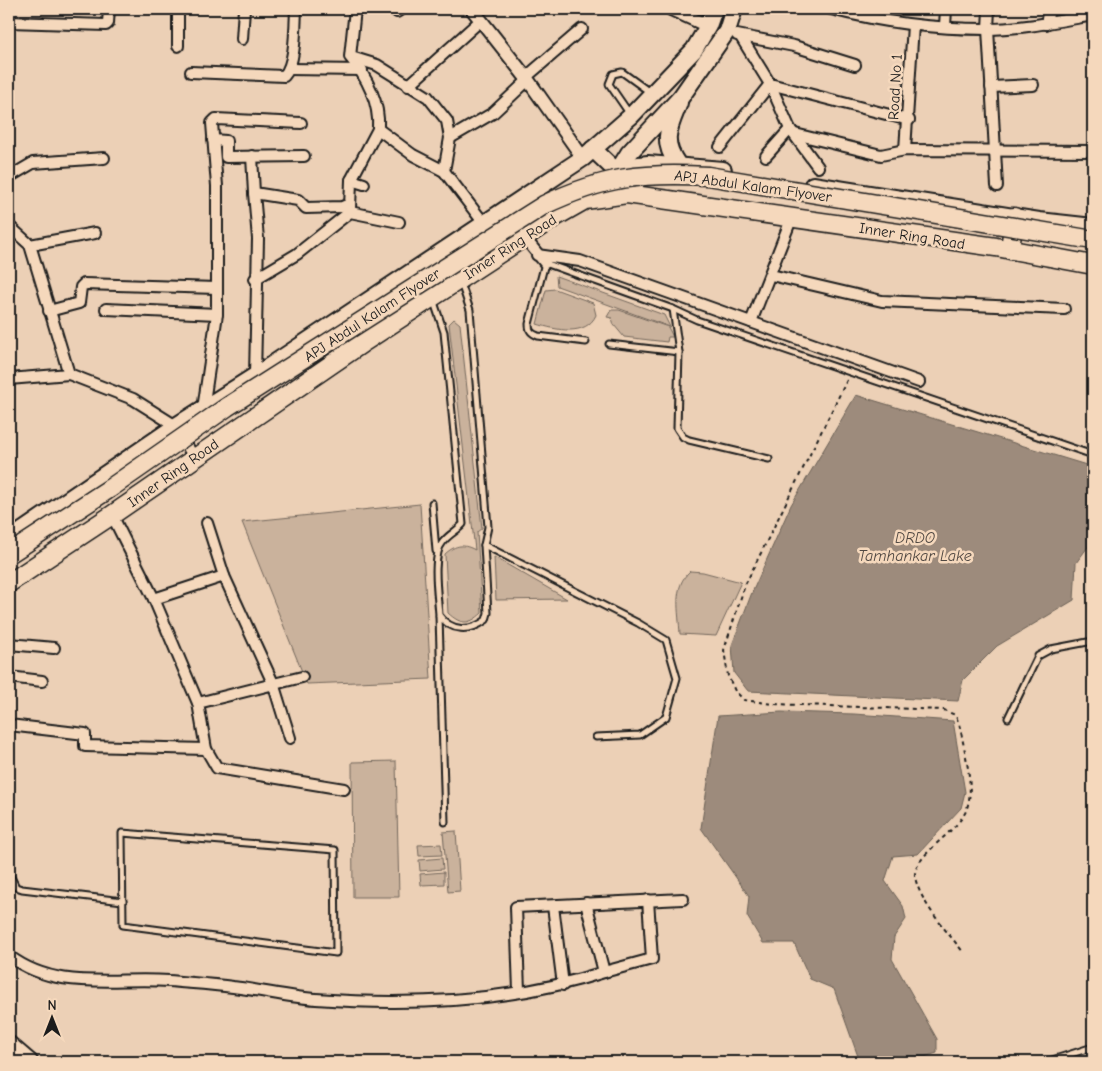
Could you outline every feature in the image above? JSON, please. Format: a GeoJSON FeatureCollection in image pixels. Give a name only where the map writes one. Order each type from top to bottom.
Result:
{"type":"FeatureCollection","features":[{"type":"Feature","properties":{"kind":"highway","name":"APJ Abdul Kalam Flyover"},"geometry":{"type":"LineString","coordinates":[[9,554],[109,489],[227,407],[544,204],[598,182],[670,174],[708,176],[1093,240]]}},
{"type":"Feature","properties":{"kind":"highway","name":"Inner Ring Road"},"geometry":{"type":"LineString","coordinates":[[9,583],[432,298],[524,237],[585,200],[627,194],[792,217],[1093,264]]}},
{"type":"Feature","properties":{"kind":"highway"},"geometry":{"type":"LineString","coordinates":[[1010,250],[1014,217]]}},
{"type":"Feature","properties":{"kind":"highway"},"geometry":{"type":"LineString","coordinates":[[1034,254],[1039,221]]}},
{"type":"Feature","properties":{"kind":"main road"},"geometry":{"type":"LineString","coordinates":[[9,540],[176,426],[255,376],[588,154],[630,116],[694,50],[708,26],[714,9]]}},
{"type":"Feature","properties":{"kind":"main road"},"geometry":{"type":"LineString","coordinates":[[605,196],[629,153],[681,97],[734,34],[734,9]]}},
{"type":"Feature","properties":{"kind":"main road"},"geometry":{"type":"LineString","coordinates":[[678,165],[669,151],[668,140],[681,97]]}},
{"type":"Feature","properties":{"kind":"main road"},"geometry":{"type":"LineString","coordinates":[[588,154],[613,168],[648,164],[701,167],[1039,221],[1093,227]]}},
{"type":"Feature","properties":{"kind":"main road"},"geometry":{"type":"LineString","coordinates":[[9,1044],[30,1062]]}},
{"type":"Feature","properties":{"kind":"street"},"geometry":{"type":"LineString","coordinates":[[9,22],[107,24],[109,9]]}},
{"type":"Feature","properties":{"kind":"street"},"geometry":{"type":"LineString","coordinates":[[178,9],[178,46]]}},
{"type":"Feature","properties":{"kind":"street"},"geometry":{"type":"LineString","coordinates":[[242,39],[244,9]]}},
{"type":"Feature","properties":{"kind":"street"},"geometry":{"type":"LineString","coordinates":[[191,72],[284,76],[289,69],[295,41],[296,9]]}},
{"type":"Feature","properties":{"kind":"street"},"geometry":{"type":"LineString","coordinates":[[255,279],[297,254],[349,208],[351,180],[378,130],[379,114],[362,70],[350,57],[355,9]]}},
{"type":"Feature","properties":{"kind":"street"},"geometry":{"type":"LineString","coordinates":[[472,9],[588,154]]}},
{"type":"Feature","properties":{"kind":"street"},"geometry":{"type":"LineString","coordinates":[[671,9],[708,26]]}},
{"type":"Feature","properties":{"kind":"street"},"geometry":{"type":"LineString","coordinates":[[830,9],[863,13],[913,25],[988,29],[1046,24],[1093,15]]}},
{"type":"Feature","properties":{"kind":"street"},"geometry":{"type":"LineString","coordinates":[[945,26],[946,9]]}},
{"type":"Feature","properties":{"kind":"street"},"geometry":{"type":"LineString","coordinates":[[989,9],[988,29],[997,186]]}},
{"type":"Feature","properties":{"kind":"street"},"geometry":{"type":"LineString","coordinates":[[1046,24],[1049,9]]}},
{"type":"Feature","properties":{"kind":"street"},"geometry":{"type":"LineString","coordinates":[[408,86],[480,20]]}},
{"type":"Feature","properties":{"kind":"street","name":"Road No 1"},"geometry":{"type":"LineString","coordinates":[[905,150],[913,25]]}},
{"type":"Feature","properties":{"kind":"street"},"geometry":{"type":"LineString","coordinates":[[450,138],[493,113],[582,29]]}},
{"type":"Feature","properties":{"kind":"street"},"geometry":{"type":"LineString","coordinates":[[734,34],[794,46],[855,65]]}},
{"type":"Feature","properties":{"kind":"street"},"geometry":{"type":"LineString","coordinates":[[734,34],[770,84],[792,132],[818,168]]}},
{"type":"Feature","properties":{"kind":"street"},"geometry":{"type":"LineString","coordinates":[[350,57],[377,65],[428,97],[447,121],[450,138],[444,171]]}},
{"type":"Feature","properties":{"kind":"street"},"geometry":{"type":"LineString","coordinates":[[289,69],[362,70]]}},
{"type":"Feature","properties":{"kind":"street"},"geometry":{"type":"LineString","coordinates":[[770,84],[908,120]]}},
{"type":"Feature","properties":{"kind":"street"},"geometry":{"type":"LineString","coordinates":[[720,147],[770,84]]}},
{"type":"Feature","properties":{"kind":"street"},"geometry":{"type":"LineString","coordinates":[[991,87],[1033,85]]}},
{"type":"Feature","properties":{"kind":"street"},"geometry":{"type":"LineString","coordinates":[[203,409],[217,314],[217,186],[212,123],[214,119],[301,123]]}},
{"type":"Feature","properties":{"kind":"street"},"geometry":{"type":"LineString","coordinates":[[378,130],[412,155],[444,171],[484,222]]}},
{"type":"Feature","properties":{"kind":"street"},"geometry":{"type":"LineString","coordinates":[[792,132],[880,155],[905,150],[1093,151]]}},
{"type":"Feature","properties":{"kind":"street"},"geometry":{"type":"LineString","coordinates":[[766,156],[792,132]]}},
{"type":"Feature","properties":{"kind":"street"},"geometry":{"type":"LineString","coordinates":[[213,140],[226,141],[226,157],[304,156]]}},
{"type":"Feature","properties":{"kind":"street"},"geometry":{"type":"LineString","coordinates":[[252,156],[258,239],[255,279],[255,376]]}},
{"type":"Feature","properties":{"kind":"street"},"geometry":{"type":"LineString","coordinates":[[9,177],[33,163],[104,158]]}},
{"type":"Feature","properties":{"kind":"street"},"geometry":{"type":"LineString","coordinates":[[351,180],[364,184]]}},
{"type":"Feature","properties":{"kind":"street"},"geometry":{"type":"LineString","coordinates":[[254,193],[298,200],[306,208],[349,208],[399,222]]}},
{"type":"Feature","properties":{"kind":"street"},"geometry":{"type":"LineString","coordinates":[[751,322],[771,275],[792,217]]}},
{"type":"Feature","properties":{"kind":"street"},"geometry":{"type":"LineString","coordinates":[[9,226],[30,245],[69,374]]}},
{"type":"Feature","properties":{"kind":"street"},"geometry":{"type":"LineString","coordinates":[[30,245],[95,233]]}},
{"type":"Feature","properties":{"kind":"street"},"geometry":{"type":"LineString","coordinates":[[524,237],[545,263]]}},
{"type":"Feature","properties":{"kind":"street"},"geometry":{"type":"LineString","coordinates":[[537,255],[580,261],[918,382]]}},
{"type":"Feature","properties":{"kind":"street"},"geometry":{"type":"LineString","coordinates":[[771,275],[882,301],[1064,309]]}},
{"type":"Feature","properties":{"kind":"street"},"geometry":{"type":"LineString","coordinates":[[49,311],[79,302],[81,287],[84,284],[217,288]]}},
{"type":"Feature","properties":{"kind":"street"},"geometry":{"type":"LineString","coordinates":[[106,309],[217,314]]}},
{"type":"Feature","properties":{"kind":"street"},"geometry":{"type":"LineString","coordinates":[[9,379],[69,374],[133,399],[176,426],[194,458]]}},
{"type":"Feature","properties":{"kind":"street"},"geometry":{"type":"LineString","coordinates":[[112,515],[154,599],[198,703],[206,749],[217,768],[344,789]]}},
{"type":"Feature","properties":{"kind":"street"},"geometry":{"type":"LineString","coordinates":[[207,523],[224,576],[273,683],[290,738]]}},
{"type":"Feature","properties":{"kind":"street"},"geometry":{"type":"LineString","coordinates":[[154,599],[224,576]]}},
{"type":"Feature","properties":{"kind":"street"},"geometry":{"type":"LineString","coordinates":[[9,644],[54,648]]}},
{"type":"Feature","properties":{"kind":"street"},"geometry":{"type":"LineString","coordinates":[[9,677],[42,681]]}},
{"type":"Feature","properties":{"kind":"street"},"geometry":{"type":"LineString","coordinates":[[198,703],[302,677]]}},
{"type":"Feature","properties":{"kind":"street"},"geometry":{"type":"LineString","coordinates":[[9,724],[85,734],[85,746],[206,749]]}},
{"type":"Feature","properties":{"kind":"street"},"geometry":{"type":"LineString","coordinates":[[519,991],[516,907],[683,899]]}},
{"type":"Feature","properties":{"kind":"street"},"geometry":{"type":"LineString","coordinates":[[9,956],[25,968],[58,978],[161,981],[213,985],[314,999],[381,1001],[469,1000],[563,985],[652,958],[648,900]]}},
{"type":"Feature","properties":{"kind":"street"},"geometry":{"type":"LineString","coordinates":[[586,903],[604,972]]}},
{"type":"Feature","properties":{"kind":"street"},"geometry":{"type":"LineString","coordinates":[[553,906],[563,985]]}},
{"type":"Feature","properties":{"kind":"lane"},"geometry":{"type":"LineString","coordinates":[[630,116],[610,84],[611,76],[617,72],[622,72],[652,94]]}},
{"type":"Feature","properties":{"kind":"lane"},"geometry":{"type":"LineString","coordinates":[[586,342],[538,336],[532,334],[529,329],[545,263],[697,320],[1093,455]]}},
{"type":"Feature","properties":{"kind":"lane"},"geometry":{"type":"LineString","coordinates":[[439,615],[445,624],[460,629],[471,628],[486,620],[488,613],[484,545],[488,527],[470,310],[460,280]]}},
{"type":"Feature","properties":{"kind":"lane"},"geometry":{"type":"LineString","coordinates":[[432,298],[444,332],[463,524],[454,535],[444,540],[436,551]]}},
{"type":"Feature","properties":{"kind":"lane"},"geometry":{"type":"LineString","coordinates":[[673,310],[679,352],[677,428],[680,433],[688,440],[769,460]]}},
{"type":"Feature","properties":{"kind":"lane"},"geometry":{"type":"LineString","coordinates":[[609,344],[679,352]]}},
{"type":"Feature","properties":{"kind":"lane"},"geometry":{"type":"LineString","coordinates":[[432,503],[439,615],[445,822]]}},
{"type":"Feature","properties":{"kind":"lane"},"geometry":{"type":"LineString","coordinates":[[484,545],[638,623],[666,640],[677,678],[666,717],[640,735],[596,737]]}},
{"type":"Feature","properties":{"kind":"lane"},"geometry":{"type":"LineString","coordinates":[[1008,718],[1038,656],[1051,649],[1093,641]]}},
{"type":"Feature","properties":{"kind":"lane"},"geometry":{"type":"LineString","coordinates":[[122,833],[335,850],[336,953],[123,925],[123,901],[122,833]]}},
{"type":"Feature","properties":{"kind":"lane"},"geometry":{"type":"LineString","coordinates":[[9,873],[10,883],[22,890],[123,901]]}},
{"type":"Feature","properties":{"kind":"lane"},"geometry":{"type":"LineString","coordinates":[[1046,1062],[1093,1047]]}},
{"type":"Feature","properties":{"kind":"path"},"geometry":{"type":"LineString","coordinates":[[851,372],[745,585],[724,650],[728,676],[735,691],[744,700],[773,704],[944,710],[955,715],[958,719],[970,774],[968,808],[962,819],[918,864],[915,874],[917,887],[964,953]]}},
{"type":"Feature","properties":{"kind":"shaded area"},"geometry":{"type":"Polygon","coordinates":[[[556,276],[664,315],[670,327],[557,286],[556,276]]]}},
{"type":"Feature","properties":{"kind":"shaded area"},"geometry":{"type":"Polygon","coordinates":[[[555,289],[593,303],[596,315],[591,322],[585,327],[570,330],[561,330],[537,324],[546,290],[555,289]]]}},
{"type":"Feature","properties":{"kind":"shaded area"},"geometry":{"type":"Polygon","coordinates":[[[611,310],[619,310],[668,327],[673,337],[668,337],[667,342],[624,337],[614,325],[612,318],[607,317],[611,310]]]}},
{"type":"Feature","properties":{"kind":"shaded area"},"geometry":{"type":"Polygon","coordinates":[[[454,319],[460,324],[482,528],[477,532],[482,613],[473,620],[465,622],[457,620],[448,613],[445,554],[453,548],[460,546],[475,550],[449,324],[454,319]]]}},
{"type":"Feature","properties":{"kind":"shaded area"},"geometry":{"type":"Polygon","coordinates":[[[420,504],[431,679],[307,684],[242,522],[420,504]]]}},
{"type":"Feature","properties":{"kind":"shaded area"},"geometry":{"type":"Polygon","coordinates":[[[494,557],[567,599],[496,600],[494,557]]]}},
{"type":"Feature","properties":{"kind":"shaded area"},"geometry":{"type":"Polygon","coordinates":[[[690,571],[703,572],[741,582],[716,636],[680,634],[679,592],[684,577],[690,571]]]}},
{"type":"Feature","properties":{"kind":"shaded area"},"geometry":{"type":"Polygon","coordinates":[[[396,761],[399,897],[353,897],[352,762],[396,761]]]}},
{"type":"Feature","properties":{"kind":"shaded area"},"geometry":{"type":"Polygon","coordinates":[[[456,831],[460,891],[448,892],[443,832],[456,831]]]}},
{"type":"Feature","properties":{"kind":"shaded area"},"geometry":{"type":"Polygon","coordinates":[[[441,844],[442,855],[419,856],[418,845],[441,844]]]}},
{"type":"Feature","properties":{"kind":"shaded area"},"geometry":{"type":"Polygon","coordinates":[[[442,858],[443,869],[420,871],[419,860],[442,858]]]}},
{"type":"Feature","properties":{"kind":"shaded area"},"geometry":{"type":"Polygon","coordinates":[[[444,872],[444,884],[421,885],[420,874],[444,872]]]}},
{"type":"Feature","properties":{"kind":"water","name":"DRDO Tamhankar Lake"},"geometry":{"type":"Polygon","coordinates":[[[856,395],[1093,467],[1093,540],[1076,563],[1074,600],[997,646],[963,680],[958,701],[748,691],[734,673],[732,645],[751,595],[791,505],[856,395]]]}},
{"type":"Feature","properties":{"kind":"water"},"geometry":{"type":"Polygon","coordinates":[[[781,712],[854,714],[953,721],[965,792],[961,808],[918,854],[893,856],[885,881],[903,906],[906,919],[894,937],[892,959],[937,1039],[937,1053],[908,1062],[860,1062],[834,989],[810,979],[794,943],[763,943],[747,916],[749,896],[701,828],[718,716],[781,712]]]}}]}
